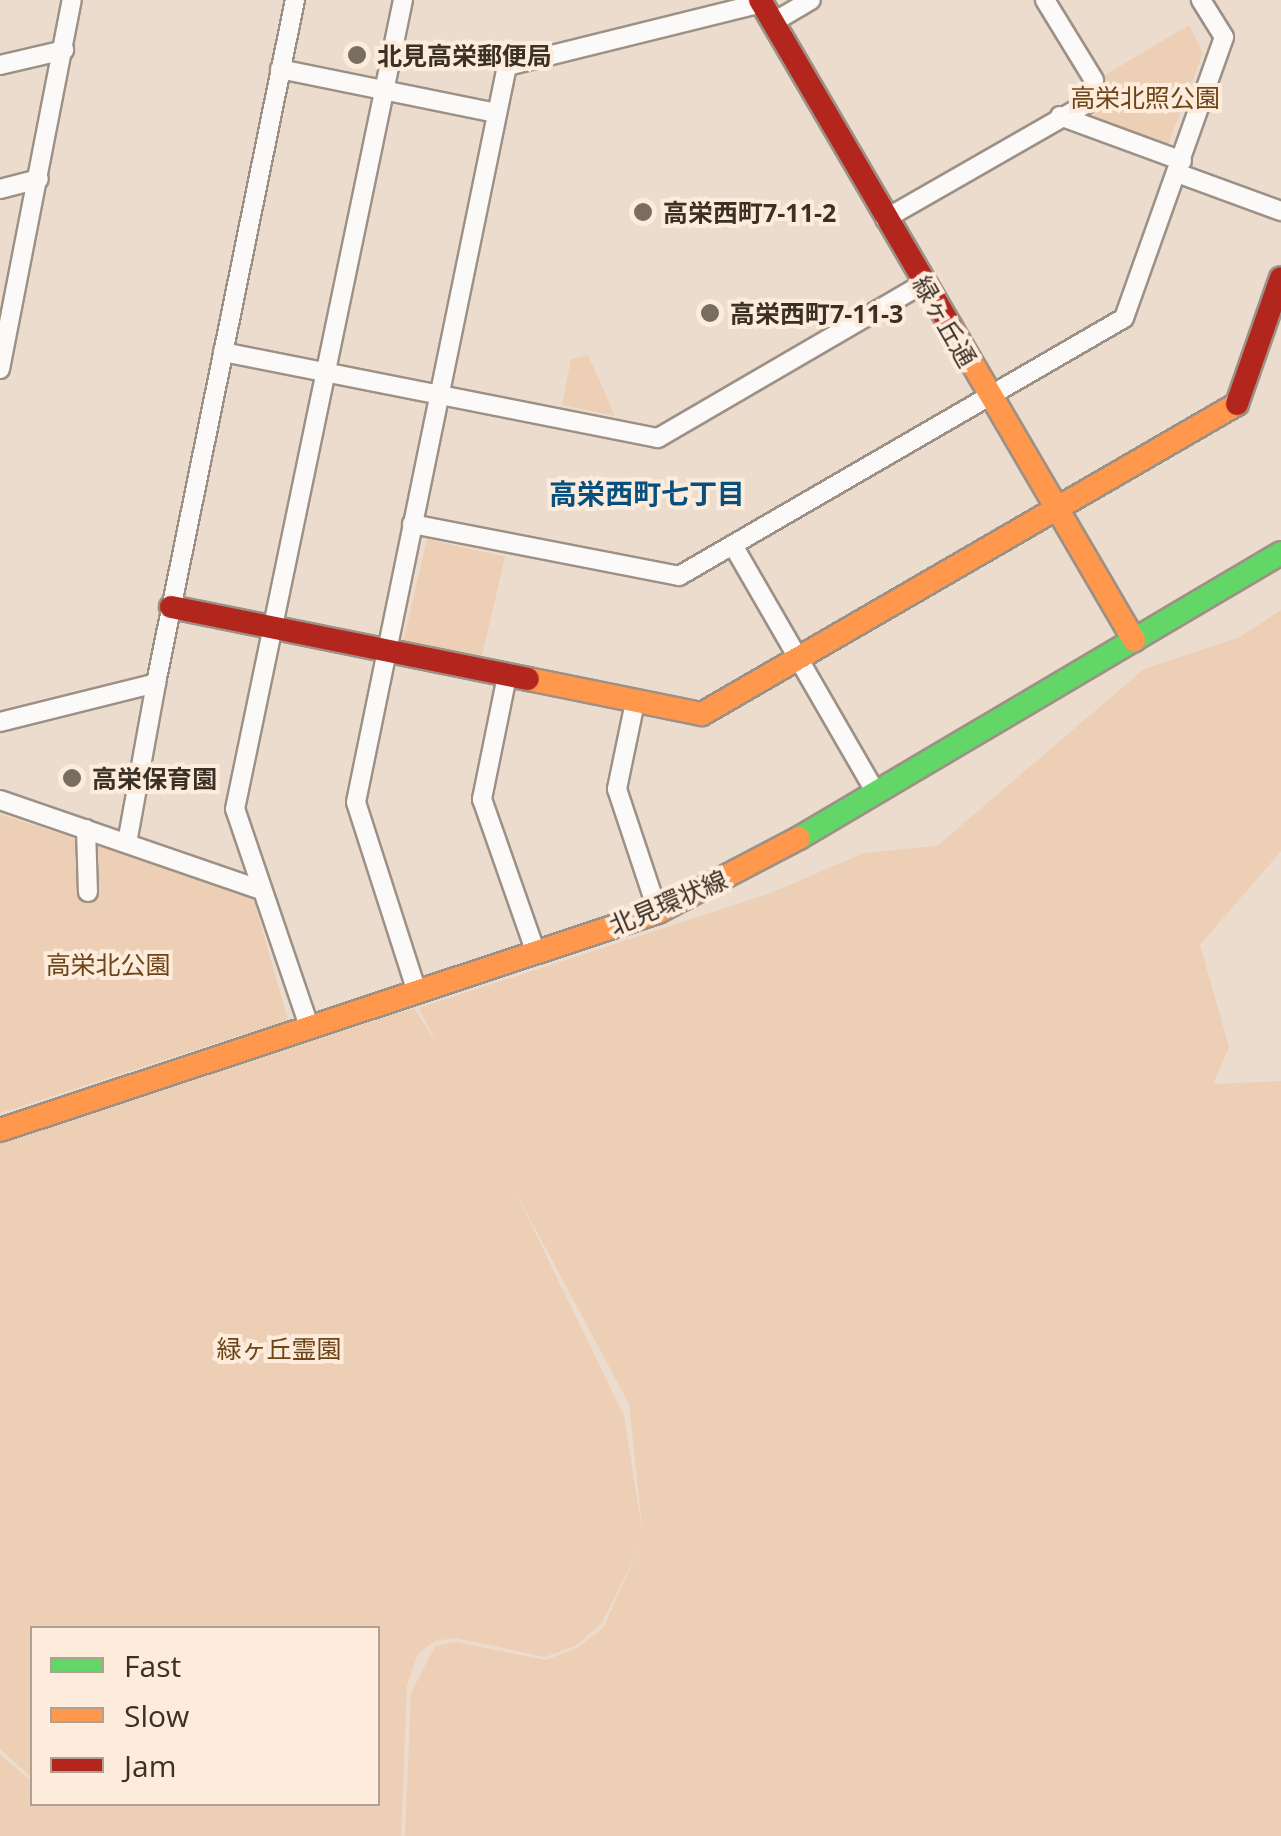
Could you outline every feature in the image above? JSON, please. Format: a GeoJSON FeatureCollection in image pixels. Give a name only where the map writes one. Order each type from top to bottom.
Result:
{"type":"FeatureCollection","features":[{"type":"Feature","properties":{"kind":"street"},"geometry":{"type":"LineString","coordinates":[[0,369],[6,311],[38,180],[72,0]]}},
{"type":"Feature","properties":{"kind":"street"},"geometry":{"type":"LineString","coordinates":[[126,842],[294,0]]}},
{"type":"Feature","properties":{"kind":"street"},"geometry":{"type":"LineString","coordinates":[[310,1029],[235,809],[403,0]]}},
{"type":"Feature","properties":{"kind":"street"},"geometry":{"type":"LineString","coordinates":[[416,989],[356,802],[507,66],[810,0]]}},
{"type":"Feature","properties":{"kind":"street"},"geometry":{"type":"LineString","coordinates":[[885,219],[1086,104],[1094,80],[1046,0]]}},
{"type":"Feature","properties":{"kind":"street"},"geometry":{"type":"LineString","coordinates":[[412,524],[679,576],[1124,318],[1224,37],[1201,0]]}},
{"type":"Feature","properties":{"kind":"street","name":"緑ヶ丘通"},"geometry":{"type":"LineString","coordinates":[[765,9],[1134,640]]}},
{"type":"Feature","properties":{"kind":"street"},"geometry":{"type":"LineString","coordinates":[[0,65],[64,50]]}},
{"type":"Feature","properties":{"kind":"street"},"geometry":{"type":"LineString","coordinates":[[280,69],[497,113]]}},
{"type":"Feature","properties":{"kind":"street"},"geometry":{"type":"LineString","coordinates":[[1060,116],[1281,211]]}},
{"type":"Feature","properties":{"kind":"street"},"geometry":{"type":"LineString","coordinates":[[0,189],[38,180]]}},
{"type":"Feature","properties":{"kind":"street"},"geometry":{"type":"LineString","coordinates":[[171,607],[702,714],[1237,404],[1281,278]]}},
{"type":"Feature","properties":{"kind":"street"},"geometry":{"type":"LineString","coordinates":[[223,352],[658,438],[924,283]]}},
{"type":"Feature","properties":{"kind":"street"},"geometry":{"type":"LineString","coordinates":[[734,547],[876,793]]}},
{"type":"Feature","properties":{"kind":"street","name":"北見環状線"},"geometry":{"type":"LineString","coordinates":[[0,1130],[310,1029],[416,989],[658,912],[876,793],[1281,553]]}},
{"type":"Feature","properties":{"kind":"street"},"geometry":{"type":"LineString","coordinates":[[507,676],[482,799],[536,953]]}},
{"type":"Feature","properties":{"kind":"street"},"geometry":{"type":"LineString","coordinates":[[0,722],[156,683]]}},
{"type":"Feature","properties":{"kind":"street"},"geometry":{"type":"LineString","coordinates":[[635,702],[617,789],[658,912]]}},
{"type":"Feature","properties":{"kind":"street"},"geometry":{"type":"LineString","coordinates":[[0,800],[262,890]]}},
{"type":"Feature","properties":{"kind":"street"},"geometry":{"type":"LineString","coordinates":[[86,829],[88,892]]}},
{"type":"Feature","properties":{"kind":"green space","name":"高栄北照公園"},"geometry":{"type":"Polygon","coordinates":[[[1189,25],[1203,53],[1167,147],[1092,119],[1105,87],[1100,78],[1189,25]]]}},
{"type":"Feature","properties":{"kind":"green space"},"geometry":{"type":"Polygon","coordinates":[[[588,355],[615,416],[562,405],[571,359],[588,355]]]}},
{"type":"Feature","properties":{"kind":"green space"},"geometry":{"type":"Polygon","coordinates":[[[427,539],[505,557],[481,661],[403,643],[427,539]]]}},
{"type":"Feature","properties":{"kind":"green space","name":"緑ヶ丘霊園"},"geometry":{"type":"Polygon","coordinates":[[[1281,610],[1281,851],[1200,945],[1229,1047],[1213,1084],[1281,1081],[1281,1836],[405,1836],[411,1693],[435,1646],[456,1642],[546,1660],[577,1648],[603,1628],[643,1539],[602,1623],[575,1646],[545,1657],[455,1638],[435,1641],[418,1654],[407,1685],[401,1836],[0,1836],[0,1754],[30,1780],[30,1806],[380,1806],[380,1626],[30,1626],[30,1776],[0,1749],[0,1139],[414,1008],[437,1044],[419,1008],[771,893],[864,853],[937,846],[1144,669],[1240,637],[1281,610]],[[513,1187],[624,1416],[643,1535],[629,1404],[513,1187]]]}},
{"type":"Feature","properties":{"kind":"green space","name":"高栄北公園"},"geometry":{"type":"Polygon","coordinates":[[[0,814],[253,897],[288,1020],[0,1113],[0,814]]]}},
{"type":"Feature","properties":{"kind":"traffic: fast"},"geometry":{"type":"LineString","coordinates":[[799,838],[1281,553]]}},
{"type":"Feature","properties":{"kind":"traffic: slow"},"geometry":{"type":"LineString","coordinates":[[951,327],[1134,640]]}},
{"type":"Feature","properties":{"kind":"traffic: slow"},"geometry":{"type":"LineString","coordinates":[[528,679],[702,714],[1237,404]]}},
{"type":"Feature","properties":{"kind":"traffic: slow"},"geometry":{"type":"LineString","coordinates":[[0,1130],[658,912],[799,838]]}},
{"type":"Feature","properties":{"kind":"traffic: jam"},"geometry":{"type":"LineString","coordinates":[[760,0],[951,327]]}},
{"type":"Feature","properties":{"kind":"traffic: jam"},"geometry":{"type":"LineString","coordinates":[[1237,404],[1281,278]]}},
{"type":"Feature","properties":{"kind":"traffic: jam"},"geometry":{"type":"LineString","coordinates":[[171,607],[528,679]]}},
{"type":"Feature","properties":{"kind":"place","name":"北見高栄郵便局"},"geometry":{"type":"Point","coordinates":[357,55]}},
{"type":"Feature","properties":{"kind":"place","name":"高栄西町7-11-2"},"geometry":{"type":"Point","coordinates":[643,212]}},
{"type":"Feature","properties":{"kind":"place","name":"高栄西町7-11-3"},"geometry":{"type":"Point","coordinates":[710,313]}},
{"type":"Feature","properties":{"kind":"place","name":"高栄保育園"},"geometry":{"type":"Point","coordinates":[72,778]}},
{"type":"Feature","properties":{"kind":"district","name":"高栄西町七丁目"},"geometry":{"type":"Point","coordinates":[647,493]}}]}
